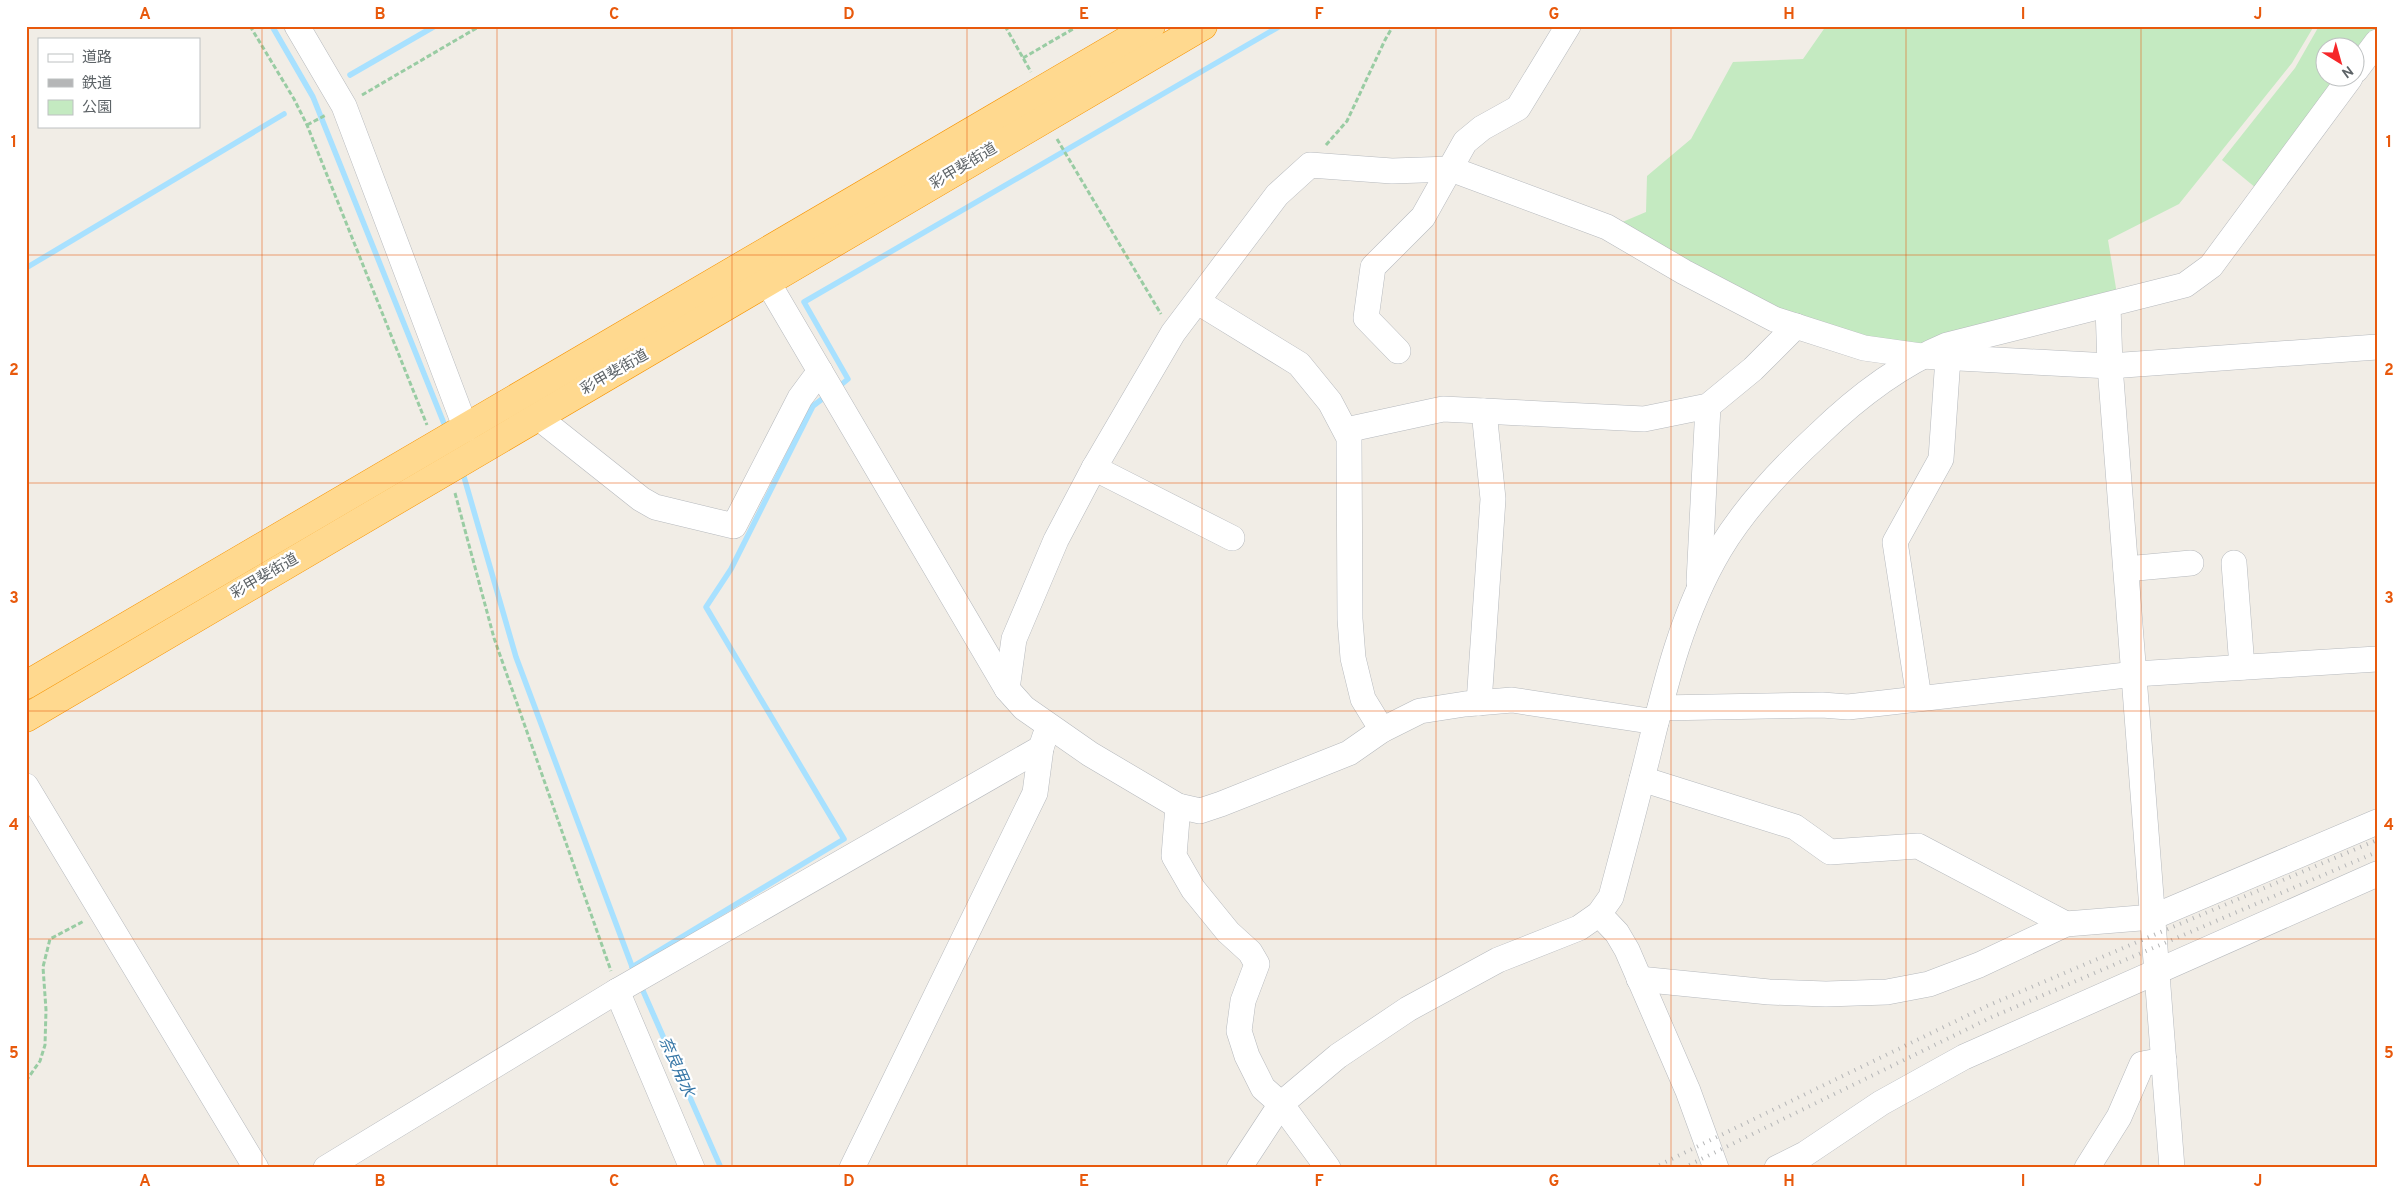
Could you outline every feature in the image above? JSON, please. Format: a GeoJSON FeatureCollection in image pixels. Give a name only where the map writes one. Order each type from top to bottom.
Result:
{"type":"FeatureCollection","features":[{"type":"Feature","properties":{"kind":"highway","name":"彩甲斐街道"},"geometry":{"type":"LineString","coordinates":[[26,718],[754,260],[1151,26]]}},
{"type":"Feature","properties":{"kind":"highway","name":"彩甲斐街道"},"geometry":{"type":"LineString","coordinates":[[26,685],[452,450],[539,418],[1204,26]]}},
{"type":"Feature","properties":{"kind":"street"},"geometry":{"type":"LineString","coordinates":[[297,26],[344,106],[452,450]]}},
{"type":"Feature","properties":{"kind":"street"},"geometry":{"type":"LineString","coordinates":[[1398,351],[1366,318],[1373,267],[1423,217],[1466,142],[1482,128],[1518,108],[1568,26]]}},
{"type":"Feature","properties":{"kind":"street"},"geometry":{"type":"LineString","coordinates":[[2366,57],[2377,42]]}},
{"type":"Feature","properties":{"kind":"street"},"geometry":{"type":"LineString","coordinates":[[1239,1168],[1281,1104],[1338,1056],[1408,1010],[1498,960],[1579,928],[1599,914],[1611,897],[1658,715],[1684,624],[1698,590],[1720,549],[1744,513],[1780,471],[1832,421],[1885,380],[1921,356],[1947,345],[2108,306],[2185,285],[2211,266],[2343,88]]}},
{"type":"Feature","properties":{"kind":"street"},"geometry":{"type":"LineString","coordinates":[[1006,689],[1014,639],[1056,540],[1094,468],[1173,333],[1277,195],[1310,165],[1392,171],[1451,169],[1607,227],[1684,272],[1774,320],[1864,348],[1948,358],[2110,366],[2377,347]]}},
{"type":"Feature","properties":{"kind":"street"},"geometry":{"type":"LineString","coordinates":[[754,260],[1006,689],[1024,708],[1050,724],[1090,754],[1178,806],[1200,811],[1221,804],[1349,753],[1382,730],[1420,711],[1479,703],[1512,700],[1658,715],[1822,705],[1848,707],[2135,674],[2377,659]]}},
{"type":"Feature","properties":{"kind":"street"},"geometry":{"type":"LineString","coordinates":[[1198,302],[1299,364],[1330,402],[1346,430],[1349,438],[1350,619],[1353,658],[1363,699],[1382,730]]}},
{"type":"Feature","properties":{"kind":"street"},"geometry":{"type":"LineString","coordinates":[[2108,306],[2110,366],[2172,1168]]}},
{"type":"Feature","properties":{"kind":"street"},"geometry":{"type":"LineString","coordinates":[[1346,430],[1443,410],[1644,419],[1708,406],[1752,369],[1796,326]]}},
{"type":"Feature","properties":{"kind":"street"},"geometry":{"type":"LineString","coordinates":[[1919,698],[1895,542],[1941,459],[1948,358]]}},
{"type":"Feature","properties":{"kind":"street"},"geometry":{"type":"LineString","coordinates":[[539,418],[641,499],[655,507],[734,526],[800,398],[822,376]]}},
{"type":"Feature","properties":{"kind":"street"},"geometry":{"type":"LineString","coordinates":[[1698,590],[1708,406]]}},
{"type":"Feature","properties":{"kind":"street"},"geometry":{"type":"LineString","coordinates":[[1479,703],[1493,499],[1484,411]]}},
{"type":"Feature","properties":{"kind":"street"},"geometry":{"type":"LineString","coordinates":[[1094,468],[1232,538]]}},
{"type":"Feature","properties":{"kind":"street"},"geometry":{"type":"LineString","coordinates":[[2126,569],[2191,563]]}},
{"type":"Feature","properties":{"kind":"street"},"geometry":{"type":"LineString","coordinates":[[2234,564],[2242,668]]}},
{"type":"Feature","properties":{"kind":"street"},"geometry":{"type":"LineString","coordinates":[[852,1168],[1035,793],[1041,748],[1050,724]]}},
{"type":"Feature","properties":{"kind":"street"},"geometry":{"type":"LineString","coordinates":[[326,1168],[618,991],[1041,748]]}},
{"type":"Feature","properties":{"kind":"street"},"geometry":{"type":"LineString","coordinates":[[1642,779],[1794,827],[1830,852],[1918,846],[2066,924]]}},
{"type":"Feature","properties":{"kind":"street"},"geometry":{"type":"LineString","coordinates":[[26,786],[256,1168]]}},
{"type":"Feature","properties":{"kind":"street"},"geometry":{"type":"LineString","coordinates":[[1178,806],[1174,856],[1193,889],[1228,932],[1250,952],[1258,964],[1243,1001],[1240,1031],[1247,1056],[1263,1088],[1281,1104],[1328,1168]]}},
{"type":"Feature","properties":{"kind":"street"},"geometry":{"type":"LineString","coordinates":[[1639,979],[1769,992],[1888,992],[1929,984],[1971,968],[2066,924],[2153,917],[2377,822]]}},
{"type":"Feature","properties":{"kind":"street"},"geometry":{"type":"LineString","coordinates":[[1776,1168],[1805,1154],[1881,1103],[1964,1056],[2377,874]]}},
{"type":"Feature","properties":{"kind":"street"},"geometry":{"type":"LineString","coordinates":[[1599,914],[1617,933],[1639,979],[1688,1091],[1716,1168]]}},
{"type":"Feature","properties":{"kind":"street"},"geometry":{"type":"LineString","coordinates":[[618,991],[692,1168]]}},
{"type":"Feature","properties":{"kind":"street"},"geometry":{"type":"LineString","coordinates":[[2087,1168],[2119,1117],[2142,1064],[2164,1060]]}},
{"type":"Feature","properties":{"kind":"path"},"geometry":{"type":"LineString","coordinates":[[250,26],[294,98],[307,124],[452,450],[454,493],[494,638],[618,991]]}},
{"type":"Feature","properties":{"kind":"path"},"geometry":{"type":"LineString","coordinates":[[344,106],[480,26]]}},
{"type":"Feature","properties":{"kind":"path"},"geometry":{"type":"LineString","coordinates":[[1005,26],[1041,90]]}},
{"type":"Feature","properties":{"kind":"path"},"geometry":{"type":"LineString","coordinates":[[1023,58],[1078,26]]}},
{"type":"Feature","properties":{"kind":"path"},"geometry":{"type":"LineString","coordinates":[[1310,165],[1347,121],[1393,26]]}},
{"type":"Feature","properties":{"kind":"path"},"geometry":{"type":"LineString","coordinates":[[1058,140],[1173,333]]}},
{"type":"Feature","properties":{"kind":"path"},"geometry":{"type":"LineString","coordinates":[[26,1080],[40,1061],[45,1045],[46,1010],[43,967],[50,939],[102,911]]}},
{"type":"Feature","properties":{"kind":"green space"},"geometry":{"type":"Polygon","coordinates":[[[1826,26],[2314,26],[2292,63],[2179,204],[2108,240],[2118,300],[1923,353],[1774,309],[1620,223],[1646,212],[1647,176],[1691,139],[1733,62],[1803,59],[1826,26]]]}},
{"type":"Feature","properties":{"kind":"green space"},"geometry":{"type":"Polygon","coordinates":[[[2319,26],[2377,27],[2366,44],[2366,38],[2316,38],[2316,88],[2334,88],[2256,188],[2222,160],[2295,68],[2319,26]]]}},
{"type":"Feature","properties":{"kind":"waterway"},"geometry":{"type":"LineString","coordinates":[[272,26],[313,97],[447,431]]}},
{"type":"Feature","properties":{"kind":"waterway"},"geometry":{"type":"LineString","coordinates":[[350,75],[435,26]]}},
{"type":"Feature","properties":{"kind":"waterway"},"geometry":{"type":"LineString","coordinates":[[836,389],[848,379],[804,302],[1280,26]]}},
{"type":"Feature","properties":{"kind":"waterway"},"geometry":{"type":"LineString","coordinates":[[26,268],[284,114]]}},
{"type":"Feature","properties":{"kind":"waterway"},"geometry":{"type":"LineString","coordinates":[[632,967],[844,839],[706,607],[731,569],[813,406],[826,396]]}},
{"type":"Feature","properties":{"kind":"waterway"},"geometry":{"type":"LineString","coordinates":[[462,470],[516,657],[633,969]]}},
{"type":"Feature","properties":{"kind":"waterway","name":"奈良用水"},"geometry":{"type":"LineString","coordinates":[[640,984],[721,1168]]}},
{"type":"Feature","properties":{"kind":"railway"},"geometry":{"type":"LineString","coordinates":[[1653,1168],[1987,1006],[2377,840]]}},
{"type":"Feature","properties":{"kind":"railway"},"geometry":{"type":"LineString","coordinates":[[1683,1168],[1992,1017],[2377,852]]}}]}
